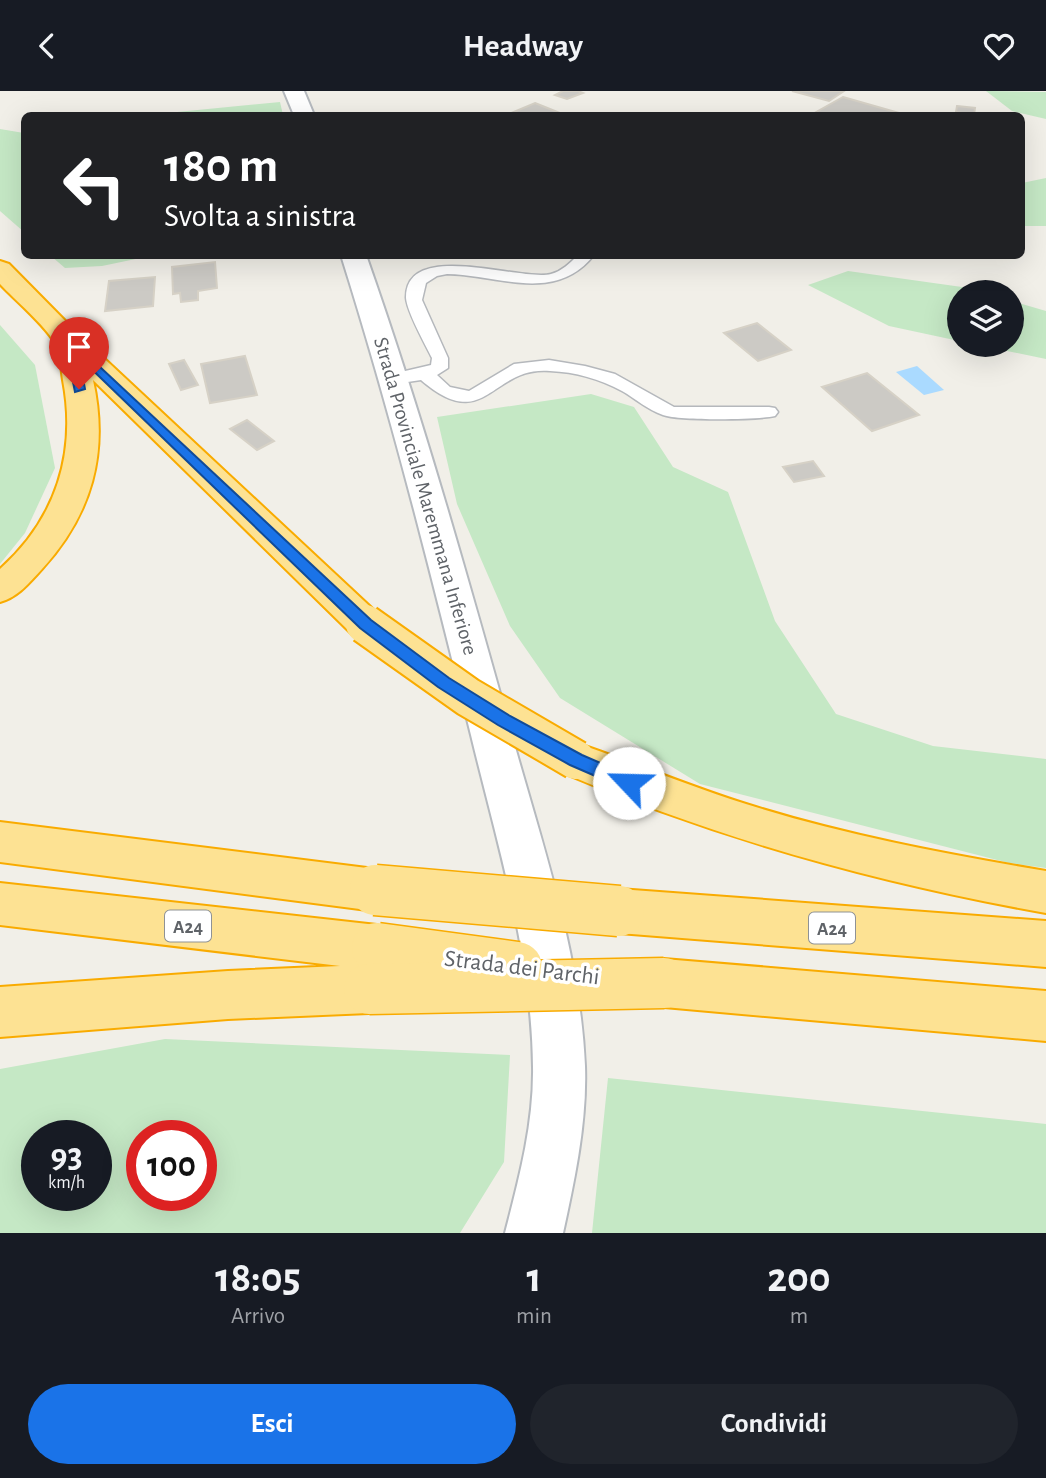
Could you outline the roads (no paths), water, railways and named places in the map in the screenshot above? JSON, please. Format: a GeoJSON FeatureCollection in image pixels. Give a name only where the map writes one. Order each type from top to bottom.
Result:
{"type":"FeatureCollection","features":[{"type":"Feature","properties":{"kind":"highway"},"geometry":{"type":"LineString","coordinates":[[0,269],[70,342],[365,624],[443,683],[504,721],[576,760],[685,805],[811,844],[962,878],[1046,892]]}},
{"type":"Feature","properties":{"kind":"highway"},"geometry":{"type":"LineString","coordinates":[[0,589],[25,567],[48,539],[65,512],[80,472],[84,422],[70,342]]}},
{"type":"Feature","properties":{"kind":"highway","name":"A24"},"geometry":{"type":"LineString","coordinates":[[0,842],[375,890],[1046,944]]}},
{"type":"Feature","properties":{"kind":"highway","name":"A24"},"geometry":{"type":"LineString","coordinates":[[0,904],[373,969]]}},
{"type":"Feature","properties":{"kind":"highway"},"geometry":{"type":"LineString","coordinates":[[0,1012],[228,995],[373,969],[664,983],[1046,1016]]}},
{"type":"Feature","properties":{"kind":"main road"},"geometry":{"type":"LineString","coordinates":[[294,91],[303,112]]}},
{"type":"Feature","properties":{"kind":"main road","name":"Strada Provinciale Maremmana Inferiore"},"geometry":{"type":"LineString","coordinates":[[354,259],[394,379],[453,587],[524,864],[556,1021],[559,1066],[556,1108],[546,1181],[534,1233]]}},
{"type":"Feature","properties":{"kind":"lane"},"geometry":{"type":"LineString","coordinates":[[394,379],[425,374],[439,368],[440,358],[414,300],[421,280],[432,272],[457,269],[510,278],[551,279],[568,273],[583,259]]}},
{"type":"Feature","properties":{"kind":"lane"},"geometry":{"type":"LineString","coordinates":[[425,374],[450,395],[466,398],[477,395],[517,367],[557,366],[606,377],[672,412],[769,412]]}},
{"type":"Feature","properties":{"kind":"water"},"geometry":{"type":"Polygon","coordinates":[[[917,366],[944,390],[924,395],[896,372],[917,366]]]}}]}
